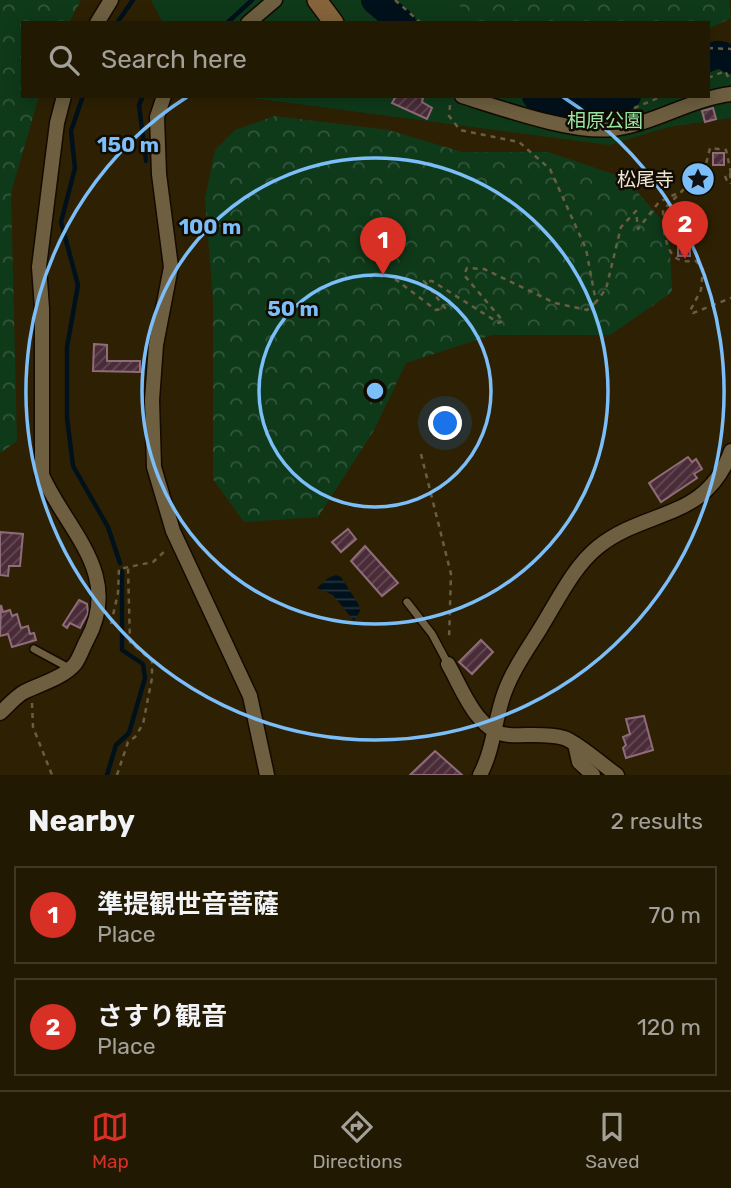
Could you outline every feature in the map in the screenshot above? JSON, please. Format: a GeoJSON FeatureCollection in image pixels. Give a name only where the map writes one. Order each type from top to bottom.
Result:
{"type":"FeatureCollection","features":[{"type":"Feature","properties":{"kind":"street"},"geometry":{"type":"LineString","coordinates":[[98,21],[111,0]]}},
{"type":"Feature","properties":{"kind":"street"},"geometry":{"type":"LineString","coordinates":[[250,21],[275,0]]}},
{"type":"Feature","properties":{"kind":"street"},"geometry":{"type":"LineString","coordinates":[[317,0],[333,21]]}},
{"type":"Feature","properties":{"kind":"street"},"geometry":{"type":"LineString","coordinates":[[456,99],[538,119],[613,130],[705,99],[731,94]]}},
{"type":"Feature","properties":{"kind":"street"},"geometry":{"type":"LineString","coordinates":[[0,713],[21,693],[74,665],[94,627],[99,593],[94,564],[80,537],[52,498],[42,475],[42,308],[39,267],[57,123],[63,98]]}},
{"type":"Feature","properties":{"kind":"street"},"geometry":{"type":"LineString","coordinates":[[163,98],[157,117],[159,174],[171,267],[156,345],[154,467],[173,531],[250,696],[267,775]]}},
{"type":"Feature","properties":{"kind":"street"},"geometry":{"type":"LineString","coordinates":[[480,775],[490,756],[508,682],[587,556],[613,537],[705,494],[721,473],[731,453]]}},
{"type":"Feature","properties":{"kind":"street"},"geometry":{"type":"LineString","coordinates":[[448,664],[476,712],[494,732],[561,737],[617,775]]}},
{"type":"Feature","properties":{"kind":"street"},"geometry":{"type":"LineString","coordinates":[[575,744],[579,762],[593,775]]}},
{"type":"Feature","properties":{"kind":"lane"},"geometry":{"type":"LineString","coordinates":[[407,602],[432,634],[448,664]]}},
{"type":"Feature","properties":{"kind":"lane"},"geometry":{"type":"LineString","coordinates":[[34,649],[69,668]]}},
{"type":"Feature","properties":{"kind":"path"},"geometry":{"type":"LineString","coordinates":[[395,0],[419,21]]}},
{"type":"Feature","properties":{"kind":"path"},"geometry":{"type":"LineString","coordinates":[[710,48],[731,50]]}},
{"type":"Feature","properties":{"kind":"path"},"geometry":{"type":"LineString","coordinates":[[710,77],[725,71],[731,83]]}},
{"type":"Feature","properties":{"kind":"path"},"geometry":{"type":"LineString","coordinates":[[624,111],[658,98]]}},
{"type":"Feature","properties":{"kind":"path"},"geometry":{"type":"LineString","coordinates":[[456,99],[449,116],[460,130],[519,142],[550,169],[586,249],[596,302]]}},
{"type":"Feature","properties":{"kind":"path"},"geometry":{"type":"LineString","coordinates":[[730,182],[731,171],[726,150],[710,148],[705,168],[663,210],[663,224],[671,253],[681,261],[696,261],[703,270],[701,290],[690,311],[693,313],[731,298]]}},
{"type":"Feature","properties":{"kind":"path"},"geometry":{"type":"LineString","coordinates":[[725,176],[730,182]]}},
{"type":"Feature","properties":{"kind":"path"},"geometry":{"type":"LineString","coordinates":[[395,279],[436,310],[445,308],[424,281],[432,281],[499,323],[503,321],[464,275],[467,268],[484,269],[555,303],[587,310],[606,289],[621,227],[636,211],[638,229],[659,202],[678,193]]}},
{"type":"Feature","properties":{"kind":"path"},"geometry":{"type":"LineString","coordinates":[[421,454],[451,574],[448,664]]}},
{"type":"Feature","properties":{"kind":"path"},"geometry":{"type":"LineString","coordinates":[[107,630],[112,621],[119,569],[153,562],[169,548],[173,531]]}},
{"type":"Feature","properties":{"kind":"path"},"geometry":{"type":"LineString","coordinates":[[117,775],[128,743],[142,724],[152,678],[152,661],[130,642],[128,567]]}},
{"type":"Feature","properties":{"kind":"path"},"geometry":{"type":"LineString","coordinates":[[32,689],[33,727],[52,775]]}},
{"type":"Feature","properties":{"kind":"green space"},"geometry":{"type":"Polygon","coordinates":[[[0,0],[81,0],[70,21],[21,21],[21,98],[38,98],[11,193],[17,441],[0,453],[0,0]]]}},
{"type":"Feature","properties":{"kind":"green space"},"geometry":{"type":"Polygon","coordinates":[[[151,0],[454,0],[474,21],[162,21],[151,0]]]}},
{"type":"Feature","properties":{"kind":"green space"},"geometry":{"type":"Polygon","coordinates":[[[415,0],[729,0],[731,18],[710,28],[710,21],[438,21],[415,0]]]}},
{"type":"Feature","properties":{"kind":"green space","name":"相原公園"},"geometry":{"type":"Polygon","coordinates":[[[731,45],[731,118],[669,127],[609,145],[251,98],[710,98],[710,46],[731,45]]]}},
{"type":"Feature","properties":{"kind":"green space"},"geometry":{"type":"Polygon","coordinates":[[[275,116],[388,130],[462,152],[548,152],[625,178],[669,228],[672,292],[610,335],[492,335],[406,363],[374,430],[318,517],[244,522],[213,479],[213,299],[205,199],[215,150],[235,130],[275,116]]]}},
{"type":"Feature","properties":{"kind":"water"},"geometry":{"type":"Polygon","coordinates":[[[336,575],[341,577],[359,605],[360,611],[354,621],[333,595],[317,588],[336,575]]]}},
{"type":"Feature","properties":{"kind":"building"},"geometry":{"type":"Polygon","coordinates":[[[395,98],[423,98],[422,102],[432,108],[427,119],[392,103],[395,98]]]}},
{"type":"Feature","properties":{"kind":"building"},"geometry":{"type":"Polygon","coordinates":[[[713,108],[716,119],[705,122],[702,111],[713,108]]]}},
{"type":"Feature","properties":{"kind":"building"},"geometry":{"type":"Polygon","coordinates":[[[713,153],[724,153],[724,165],[713,165],[713,153]]]}},
{"type":"Feature","properties":{"kind":"building"},"geometry":{"type":"Polygon","coordinates":[[[678,241],[690,241],[690,256],[678,256],[678,241]]]}},
{"type":"Feature","properties":{"kind":"building"},"geometry":{"type":"Polygon","coordinates":[[[94,344],[107,345],[107,361],[140,361],[140,372],[93,371],[94,344]]]}},
{"type":"Feature","properties":{"kind":"building"},"geometry":{"type":"Polygon","coordinates":[[[688,457],[692,462],[696,459],[702,469],[694,474],[697,478],[661,502],[649,483],[688,457]]]}},
{"type":"Feature","properties":{"kind":"building"},"geometry":{"type":"Polygon","coordinates":[[[348,529],[356,539],[341,552],[332,542],[348,529]]]}},
{"type":"Feature","properties":{"kind":"building"},"geometry":{"type":"Polygon","coordinates":[[[0,532],[23,534],[20,566],[9,566],[8,576],[0,575],[0,532]]]}},
{"type":"Feature","properties":{"kind":"building"},"geometry":{"type":"Polygon","coordinates":[[[365,546],[398,583],[382,596],[351,561],[365,546]]]}},
{"type":"Feature","properties":{"kind":"building"},"geometry":{"type":"Polygon","coordinates":[[[79,600],[87,604],[88,613],[80,628],[70,623],[67,628],[63,625],[79,600]]]}},
{"type":"Feature","properties":{"kind":"building"},"geometry":{"type":"Polygon","coordinates":[[[1,605],[3,612],[10,610],[12,616],[17,614],[21,628],[28,626],[30,634],[34,633],[36,640],[12,647],[8,634],[0,636],[1,605]]]}},
{"type":"Feature","properties":{"kind":"building"},"geometry":{"type":"Polygon","coordinates":[[[481,640],[493,652],[472,674],[459,662],[481,640]]]}},
{"type":"Feature","properties":{"kind":"building"},"geometry":{"type":"Polygon","coordinates":[[[644,716],[653,750],[626,758],[623,737],[630,734],[626,719],[644,716]]]}},
{"type":"Feature","properties":{"kind":"building"},"geometry":{"type":"Polygon","coordinates":[[[435,751],[462,775],[410,775],[435,751]]]}},
{"type":"Feature","properties":{"kind":"waterway"},"geometry":{"type":"LineString","coordinates":[[118,21],[133,0]]}},
{"type":"Feature","properties":{"kind":"waterway"},"geometry":{"type":"LineString","coordinates":[[229,21],[252,0]]}},
{"type":"Feature","properties":{"kind":"waterway"},"geometry":{"type":"LineString","coordinates":[[375,0],[400,21]]}},
{"type":"Feature","properties":{"kind":"waterway"},"geometry":{"type":"LineString","coordinates":[[710,57],[720,55],[731,60]]}},
{"type":"Feature","properties":{"kind":"waterway"},"geometry":{"type":"LineString","coordinates":[[82,98],[71,131],[75,168],[61,222],[78,285],[67,347],[67,418],[73,466],[108,527],[120,563]]}},
{"type":"Feature","properties":{"kind":"waterway"},"geometry":{"type":"LineString","coordinates":[[142,98],[139,105],[146,161]]}},
{"type":"Feature","properties":{"kind":"waterway"},"geometry":{"type":"LineString","coordinates":[[544,98],[582,105],[622,98]]}},
{"type":"Feature","properties":{"kind":"waterway"},"geometry":{"type":"LineString","coordinates":[[107,775],[116,745],[129,733],[145,678],[143,664],[122,650],[122,571]]}},
{"type":"Feature","properties":{"kind":"place","name":"松尾寺"},"geometry":{"type":"Point","coordinates":[698,179]}},
{"type":"Feature","properties":{"kind":"place","name":"さすり観音"},"geometry":{"type":"Point","coordinates":[685,259]}},
{"type":"Feature","properties":{"kind":"place","name":"準提観世音菩薩"},"geometry":{"type":"Point","coordinates":[383,275]}}]}
